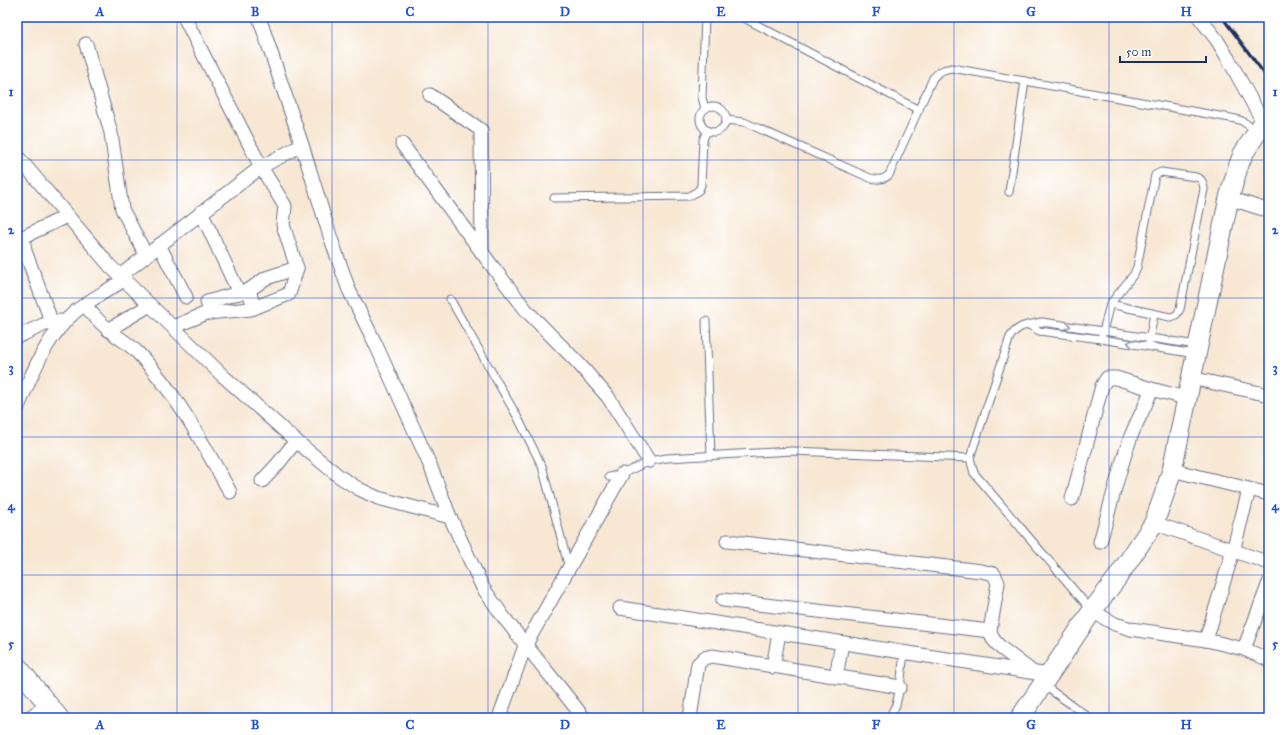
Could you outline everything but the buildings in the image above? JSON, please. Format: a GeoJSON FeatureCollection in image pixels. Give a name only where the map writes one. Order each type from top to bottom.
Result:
{"type":"FeatureCollection","features":[{"type":"Feature","properties":{"kind":"main road"},"geometry":{"type":"LineString","coordinates":[[1020,718],[1041,677],[1117,578],[1154,523],[1172,470],[1229,198],[1243,154],[1263,123]]}},
{"type":"Feature","properties":{"kind":"main road"},"geometry":{"type":"LineString","coordinates":[[17,666],[54,711]]}},
{"type":"Feature","properties":{"kind":"street"},"geometry":{"type":"LineString","coordinates":[[173,327],[207,313],[254,308],[289,294],[297,268],[283,225],[285,206],[261,167],[184,17]]}},
{"type":"Feature","properties":{"kind":"street"},"geometry":{"type":"LineString","coordinates":[[259,17],[302,145],[330,236],[350,290],[430,465],[450,517],[483,588],[525,646],[584,718]]}},
{"type":"Feature","properties":{"kind":"street"},"geometry":{"type":"LineString","coordinates":[[1199,17],[1217,40],[1263,123]]}},
{"type":"Feature","properties":{"kind":"street"},"geometry":{"type":"LineString","coordinates":[[86,44],[111,133],[122,209],[146,255]]}},
{"type":"Feature","properties":{"kind":"street"},"geometry":{"type":"LineString","coordinates":[[430,95],[481,130],[482,253]]}},
{"type":"Feature","properties":{"kind":"street"},"geometry":{"type":"LineString","coordinates":[[402,144],[526,310],[579,364],[608,397],[649,461]]}},
{"type":"Feature","properties":{"kind":"street"},"geometry":{"type":"LineString","coordinates":[[17,409],[46,346],[57,330],[68,319],[84,305],[123,277],[146,255],[261,167],[302,145]]}},
{"type":"Feature","properties":{"kind":"street"},"geometry":{"type":"LineString","coordinates":[[17,156],[110,266],[222,375],[296,441],[340,477],[359,489],[378,498],[450,517]]}},
{"type":"Feature","properties":{"kind":"street"},"geometry":{"type":"LineString","coordinates":[[1229,198],[1269,211]]}},
{"type":"Feature","properties":{"kind":"street"},"geometry":{"type":"LineString","coordinates":[[202,212],[254,308]]}},
{"type":"Feature","properties":{"kind":"street"},"geometry":{"type":"LineString","coordinates":[[52,323],[25,251],[24,237],[68,216]]}},
{"type":"Feature","properties":{"kind":"street"},"geometry":{"type":"LineString","coordinates":[[159,245],[186,297]]}},
{"type":"Feature","properties":{"kind":"street"},"geometry":{"type":"LineString","coordinates":[[211,313],[207,302],[244,291],[266,278],[297,268]]}},
{"type":"Feature","properties":{"kind":"street"},"geometry":{"type":"LineString","coordinates":[[84,305],[108,330],[129,344],[162,382],[205,447],[230,492]]}},
{"type":"Feature","properties":{"kind":"street"},"geometry":{"type":"LineString","coordinates":[[108,330],[150,305]]}},
{"type":"Feature","properties":{"kind":"street"},"geometry":{"type":"LineString","coordinates":[[17,337],[31,330],[68,319]]}},
{"type":"Feature","properties":{"kind":"street"},"geometry":{"type":"LineString","coordinates":[[1072,499],[1102,386],[1107,378],[1116,378],[1186,398]]}},
{"type":"Feature","properties":{"kind":"street"},"geometry":{"type":"LineString","coordinates":[[1191,378],[1269,395]]}},
{"type":"Feature","properties":{"kind":"street"},"geometry":{"type":"LineString","coordinates":[[1100,542],[1125,452],[1135,424],[1148,403],[1151,389]]}},
{"type":"Feature","properties":{"kind":"street"},"geometry":{"type":"LineString","coordinates":[[262,481],[296,441]]}},
{"type":"Feature","properties":{"kind":"street"},"geometry":{"type":"LineString","coordinates":[[1172,470],[1269,494]]}},
{"type":"Feature","properties":{"kind":"street"},"geometry":{"type":"LineString","coordinates":[[499,718],[525,646],[569,568],[616,476]]}},
{"type":"Feature","properties":{"kind":"street"},"geometry":{"type":"LineString","coordinates":[[1206,640],[1250,490]]}},
{"type":"Feature","properties":{"kind":"street"},"geometry":{"type":"LineString","coordinates":[[1154,523],[1269,563]]}},
{"type":"Feature","properties":{"kind":"street"},"geometry":{"type":"LineString","coordinates":[[727,541],[981,571],[994,574],[998,583],[990,631],[993,639],[1001,648],[1041,677]]}},
{"type":"Feature","properties":{"kind":"street"},"geometry":{"type":"LineString","coordinates":[[1244,649],[1269,583]]}},
{"type":"Feature","properties":{"kind":"street"},"geometry":{"type":"LineString","coordinates":[[723,600],[990,631]]}},
{"type":"Feature","properties":{"kind":"street"},"geometry":{"type":"LineString","coordinates":[[620,608],[904,653],[1041,677]]}},
{"type":"Feature","properties":{"kind":"street"},"geometry":{"type":"LineString","coordinates":[[1092,611],[1116,624],[1131,629],[1206,640],[1244,649],[1269,660]]}},
{"type":"Feature","properties":{"kind":"street"},"geometry":{"type":"LineString","coordinates":[[773,667],[779,633]]}},
{"type":"Feature","properties":{"kind":"street"},"geometry":{"type":"LineString","coordinates":[[836,677],[842,643]]}},
{"type":"Feature","properties":{"kind":"street"},"geometry":{"type":"LineString","coordinates":[[690,718],[698,664],[704,658],[712,656],[900,687]]}},
{"type":"Feature","properties":{"kind":"street"},"geometry":{"type":"LineString","coordinates":[[29,718],[54,711]]}},
{"type":"Feature","properties":{"kind":"lane"},"geometry":{"type":"LineString","coordinates":[[705,17],[702,97],[705,109]]}},
{"type":"Feature","properties":{"kind":"lane"},"geometry":{"type":"LineString","coordinates":[[742,17],[919,110]]}},
{"type":"Feature","properties":{"kind":"lane"},"geometry":{"type":"LineString","coordinates":[[726,120],[744,122],[870,178],[880,180],[889,175],[933,78],[938,72],[945,69],[952,68],[1263,123]]}},
{"type":"Feature","properties":{"kind":"lane"},"geometry":{"type":"LineString","coordinates":[[1008,192],[1025,81]]}},
{"type":"Feature","properties":{"kind":"lane"},"geometry":{"type":"LineString","coordinates":[[713,106],[720,109],[726,115],[725,124],[719,130],[715,132],[703,128],[700,120],[702,112],[705,109],[713,106]]}},
{"type":"Feature","properties":{"kind":"lane"},"geometry":{"type":"LineString","coordinates":[[554,198],[690,196],[696,194],[701,185],[703,140],[707,130]]}},
{"type":"Feature","properties":{"kind":"lane"},"geometry":{"type":"LineString","coordinates":[[1102,335],[1110,304],[1134,274],[1137,267],[1155,174],[1161,172],[1196,176],[1200,178],[1203,182],[1204,189],[1180,309],[1175,316],[1170,317],[1110,304]]}},
{"type":"Feature","properties":{"kind":"lane"},"geometry":{"type":"LineString","coordinates":[[450,299],[518,418],[542,466],[569,568]]}},
{"type":"Feature","properties":{"kind":"lane"},"geometry":{"type":"LineString","coordinates":[[1148,346],[1154,314]]}},
{"type":"Feature","properties":{"kind":"lane"},"geometry":{"type":"LineString","coordinates":[[706,321],[710,456]]}},
{"type":"Feature","properties":{"kind":"lane"},"geometry":{"type":"LineString","coordinates":[[1092,611],[983,485],[974,472],[970,458],[1010,337],[1014,331],[1022,326],[1030,325],[1039,331],[1150,338],[1197,350]]}},
{"type":"Feature","properties":{"kind":"lane"},"geometry":{"type":"LineString","coordinates":[[1102,335],[1148,346],[1197,350]]}},
{"type":"Feature","properties":{"kind":"lane"},"geometry":{"type":"LineString","coordinates":[[616,476],[649,461],[667,458],[792,451],[970,458]]}},
{"type":"Feature","properties":{"kind":"lane"},"geometry":{"type":"LineString","coordinates":[[889,718],[896,705],[900,687],[904,653]]}},
{"type":"Feature","properties":{"kind":"lane"},"geometry":{"type":"LineString","coordinates":[[1041,677],[1090,718]]}},
{"type":"Feature","properties":{"kind":"railway"},"geometry":{"type":"LineString","coordinates":[[1222,17],[1269,80]]}}]}
